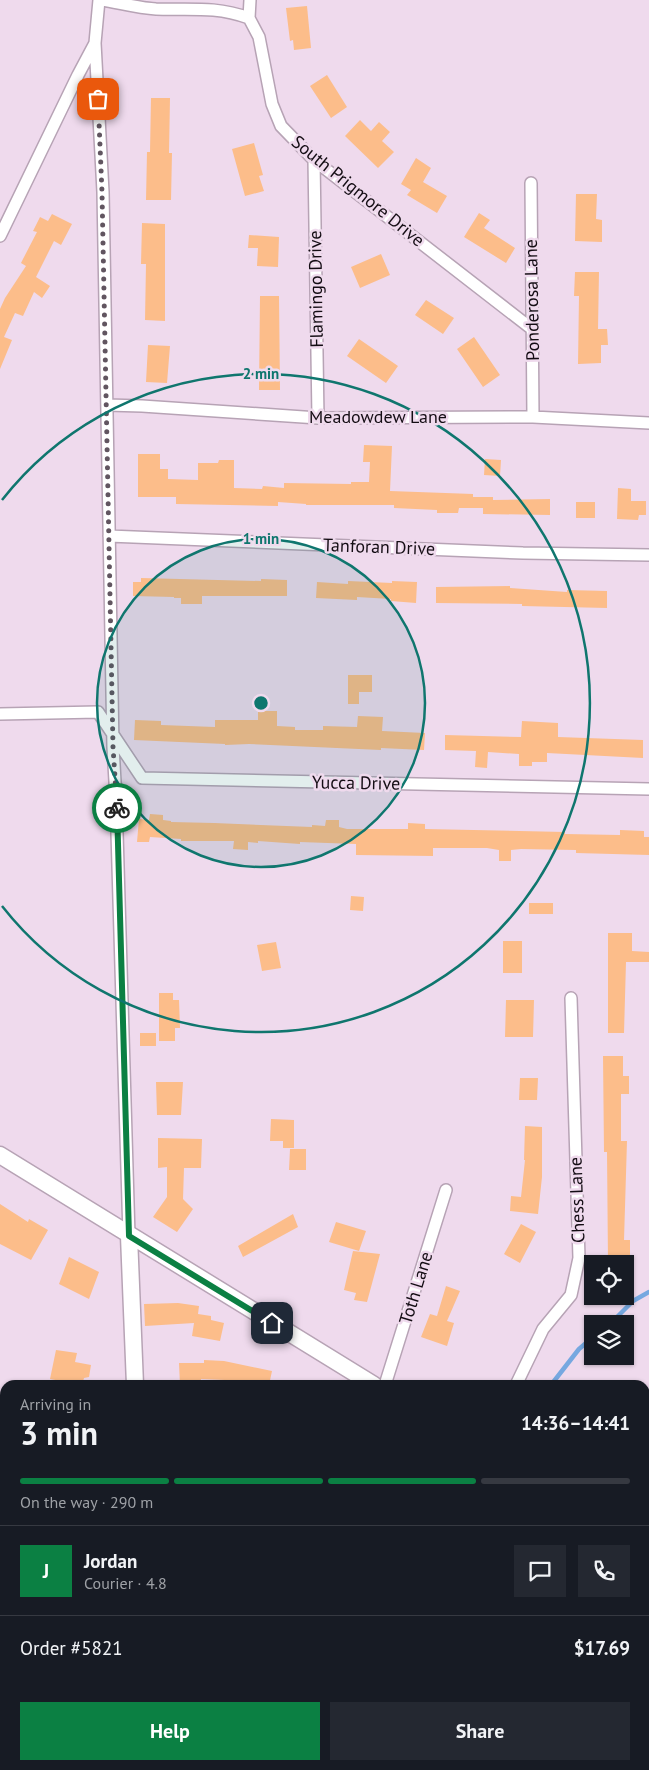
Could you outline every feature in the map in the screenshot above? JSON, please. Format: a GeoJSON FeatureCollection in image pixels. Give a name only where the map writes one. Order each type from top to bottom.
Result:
{"type":"FeatureCollection","features":[{"type":"Feature","properties":{"kind":"main road"},"geometry":{"type":"LineString","coordinates":[[0,1155],[366,1380]]}},
{"type":"Feature","properties":{"kind":"main road"},"geometry":{"type":"LineString","coordinates":[[129,1236],[135,1380]]}},
{"type":"Feature","properties":{"kind":"street"},"geometry":{"type":"LineString","coordinates":[[129,1236],[113,735],[102,192],[95,43],[100,0],[154,9],[213,9],[233,12],[250,18],[250,0]]}},
{"type":"Feature","properties":{"kind":"street","name":"South Prigmore Drive"},"geometry":{"type":"LineString","coordinates":[[250,18],[259,37],[272,104],[281,126],[314,160],[532,329]]}},
{"type":"Feature","properties":{"kind":"street"},"geometry":{"type":"LineString","coordinates":[[0,236],[95,43]]}},
{"type":"Feature","properties":{"kind":"street","name":"Flamingo Drive"},"geometry":{"type":"LineString","coordinates":[[314,160],[318,418]]}},
{"type":"Feature","properties":{"kind":"street","name":"Ponderosa Lane"},"geometry":{"type":"LineString","coordinates":[[531,183],[534,417]]}},
{"type":"Feature","properties":{"kind":"street","name":"Meadowdew Lane"},"geometry":{"type":"LineString","coordinates":[[107,405],[318,418],[534,417],[649,423]]}},
{"type":"Feature","properties":{"kind":"street","name":"Tanforan Drive"},"geometry":{"type":"LineString","coordinates":[[109,536],[523,553],[649,556]]}},
{"type":"Feature","properties":{"kind":"street","name":"Yucca Drive"},"geometry":{"type":"LineString","coordinates":[[0,714],[98,712],[142,778],[649,789]]}},
{"type":"Feature","properties":{"kind":"street","name":"Chess Lane"},"geometry":{"type":"LineString","coordinates":[[518,1380],[543,1330],[570,1295],[579,1258],[571,998]]}},
{"type":"Feature","properties":{"kind":"street","name":"Toth Lane"},"geometry":{"type":"LineString","coordinates":[[387,1380],[446,1190]]}},
{"type":"Feature","properties":{"kind":"building"},"geometry":{"type":"Polygon","coordinates":[[[307,6],[311,48],[294,50],[293,40],[290,41],[286,8],[307,6]]]}},
{"type":"Feature","properties":{"kind":"building"},"geometry":{"type":"Polygon","coordinates":[[[327,75],[347,107],[331,118],[310,86],[327,75]]]}},
{"type":"Feature","properties":{"kind":"building"},"geometry":{"type":"Polygon","coordinates":[[[151,98],[170,98],[169,153],[172,153],[171,200],[146,200],[147,152],[150,152],[151,98]]]}},
{"type":"Feature","properties":{"kind":"building"},"geometry":{"type":"Polygon","coordinates":[[[360,120],[371,131],[379,122],[390,132],[382,141],[394,152],[378,168],[345,136],[360,120]]]}},
{"type":"Feature","properties":{"kind":"building"},"geometry":{"type":"Polygon","coordinates":[[[254,143],[263,175],[259,176],[264,191],[245,196],[232,149],[254,143]]]}},
{"type":"Feature","properties":{"kind":"building"},"geometry":{"type":"Polygon","coordinates":[[[416,158],[431,168],[423,182],[447,196],[437,213],[407,195],[411,190],[401,184],[416,158]]]}},
{"type":"Feature","properties":{"kind":"building"},"geometry":{"type":"Polygon","coordinates":[[[576,194],[597,194],[596,219],[602,220],[602,242],[575,241],[576,194]]]}},
{"type":"Feature","properties":{"kind":"building"},"geometry":{"type":"Polygon","coordinates":[[[479,213],[490,220],[484,228],[515,248],[506,263],[464,237],[479,213]]]}},
{"type":"Feature","properties":{"kind":"building"},"geometry":{"type":"Polygon","coordinates":[[[52,214],[72,224],[61,245],[54,241],[36,277],[50,286],[42,298],[34,292],[23,316],[15,313],[4,337],[12,340],[0,369],[0,309],[26,266],[21,263],[37,232],[33,231],[40,217],[48,221],[52,214]]]}},
{"type":"Feature","properties":{"kind":"building"},"geometry":{"type":"Polygon","coordinates":[[[142,223],[165,224],[165,321],[145,320],[146,264],[141,264],[142,223]]]}},
{"type":"Feature","properties":{"kind":"building"},"geometry":{"type":"Polygon","coordinates":[[[249,235],[279,237],[278,267],[257,266],[258,248],[248,248],[249,235]]]}},
{"type":"Feature","properties":{"kind":"building"},"geometry":{"type":"Polygon","coordinates":[[[381,254],[390,275],[360,288],[351,267],[381,254]]]}},
{"type":"Feature","properties":{"kind":"building"},"geometry":{"type":"Polygon","coordinates":[[[575,272],[599,272],[598,329],[607,329],[608,345],[601,345],[601,363],[578,364],[579,296],[574,296],[575,272]]]}},
{"type":"Feature","properties":{"kind":"building"},"geometry":{"type":"Polygon","coordinates":[[[260,296],[279,296],[280,390],[259,390],[260,296]]]}},
{"type":"Feature","properties":{"kind":"building"},"geometry":{"type":"Polygon","coordinates":[[[426,300],[454,318],[443,334],[415,315],[426,300]]]}},
{"type":"Feature","properties":{"kind":"building"},"geometry":{"type":"Polygon","coordinates":[[[474,337],[500,375],[483,387],[457,349],[474,337]]]}},
{"type":"Feature","properties":{"kind":"building"},"geometry":{"type":"Polygon","coordinates":[[[359,339],[398,366],[386,383],[347,356],[359,339]]]}},
{"type":"Feature","properties":{"kind":"building"},"geometry":{"type":"Polygon","coordinates":[[[148,345],[170,346],[167,383],[146,382],[148,345]]]}},
{"type":"Feature","properties":{"kind":"building"},"geometry":{"type":"Polygon","coordinates":[[[364,445],[392,446],[390,491],[473,494],[473,497],[493,497],[493,500],[550,499],[550,515],[483,514],[483,508],[459,508],[458,513],[437,513],[437,510],[394,508],[394,505],[306,505],[278,502],[278,506],[176,504],[176,497],[138,497],[138,454],[160,454],[160,469],[168,469],[168,479],[198,480],[198,463],[218,463],[219,460],[234,460],[234,488],[262,489],[263,486],[284,488],[284,483],[351,484],[351,482],[369,482],[370,462],[363,462],[364,445]]]}},
{"type":"Feature","properties":{"kind":"building"},"geometry":{"type":"Polygon","coordinates":[[[485,459],[501,460],[500,476],[484,475],[485,459]]]}},
{"type":"Feature","properties":{"kind":"building"},"geometry":{"type":"Polygon","coordinates":[[[618,488],[631,489],[631,501],[646,501],[646,515],[639,515],[638,520],[617,519],[618,488]]]}},
{"type":"Feature","properties":{"kind":"building"},"geometry":{"type":"Polygon","coordinates":[[[576,502],[595,502],[595,518],[576,518],[576,502]]]}},
{"type":"Feature","properties":{"kind":"building"},"geometry":{"type":"Polygon","coordinates":[[[141,578],[287,580],[287,596],[202,596],[202,604],[181,604],[181,598],[133,596],[133,582],[141,582],[141,578]]]}},
{"type":"Feature","properties":{"kind":"building"},"geometry":{"type":"Polygon","coordinates":[[[348,581],[417,582],[416,603],[357,597],[357,600],[316,598],[317,582],[348,584],[348,581]]]}},
{"type":"Feature","properties":{"kind":"building"},"geometry":{"type":"Polygon","coordinates":[[[510,586],[510,588],[567,592],[567,590],[607,591],[607,608],[522,606],[522,604],[436,603],[436,587],[510,586]]]}},
{"type":"Feature","properties":{"kind":"building"},"geometry":{"type":"Polygon","coordinates":[[[348,675],[372,675],[372,692],[359,692],[359,704],[348,704],[348,675]]]}},
{"type":"Feature","properties":{"kind":"building"},"geometry":{"type":"Polygon","coordinates":[[[258,711],[277,711],[277,726],[295,727],[295,730],[323,730],[323,726],[357,727],[358,716],[383,717],[382,731],[425,733],[424,750],[249,744],[225,745],[134,740],[135,720],[161,721],[161,725],[215,727],[215,720],[258,720],[258,711]]]}},
{"type":"Feature","properties":{"kind":"building"},"geometry":{"type":"Polygon","coordinates":[[[522,721],[558,723],[558,737],[643,740],[643,758],[547,753],[547,762],[532,762],[532,766],[519,766],[519,754],[488,752],[487,768],[475,767],[476,751],[445,750],[445,735],[521,737],[522,721]]]}},
{"type":"Feature","properties":{"kind":"building"},"geometry":{"type":"Polygon","coordinates":[[[150,814],[163,815],[163,820],[171,822],[312,827],[312,825],[325,826],[326,820],[339,820],[339,827],[347,829],[408,829],[408,823],[425,824],[425,829],[565,832],[565,834],[620,835],[620,830],[644,831],[644,837],[649,837],[649,855],[576,853],[576,850],[521,849],[511,850],[511,861],[499,861],[499,850],[487,848],[433,848],[433,856],[356,855],[356,844],[300,842],[300,844],[258,841],[258,843],[248,842],[248,850],[233,849],[234,841],[181,841],[181,839],[150,837],[149,842],[137,842],[139,819],[149,820],[150,814]]]}},
{"type":"Feature","properties":{"kind":"building"},"geometry":{"type":"Polygon","coordinates":[[[351,896],[364,897],[363,911],[350,910],[351,896]]]}},
{"type":"Feature","properties":{"kind":"building"},"geometry":{"type":"Polygon","coordinates":[[[529,903],[553,903],[553,914],[529,914],[529,903]]]}},
{"type":"Feature","properties":{"kind":"building"},"geometry":{"type":"Polygon","coordinates":[[[608,933],[632,933],[632,951],[649,952],[649,962],[626,962],[624,1033],[608,1033],[608,933]]]}},
{"type":"Feature","properties":{"kind":"building"},"geometry":{"type":"Polygon","coordinates":[[[503,941],[522,941],[522,973],[503,973],[503,941]]]}},
{"type":"Feature","properties":{"kind":"building"},"geometry":{"type":"Polygon","coordinates":[[[276,942],[281,968],[262,971],[257,945],[276,942]]]}},
{"type":"Feature","properties":{"kind":"building"},"geometry":{"type":"Polygon","coordinates":[[[159,993],[173,993],[173,1000],[179,1000],[180,1028],[175,1028],[175,1041],[159,1041],[159,993]]]}},
{"type":"Feature","properties":{"kind":"building"},"geometry":{"type":"Polygon","coordinates":[[[506,1000],[534,1000],[533,1037],[505,1037],[506,1000]]]}},
{"type":"Feature","properties":{"kind":"building"},"geometry":{"type":"Polygon","coordinates":[[[140,1033],[156,1033],[156,1046],[140,1046],[140,1033]]]}},
{"type":"Feature","properties":{"kind":"building"},"geometry":{"type":"Polygon","coordinates":[[[603,1056],[623,1056],[623,1076],[629,1076],[629,1094],[621,1094],[621,1141],[627,1141],[624,1240],[630,1240],[630,1255],[608,1255],[607,1152],[604,1152],[603,1056]]]}},
{"type":"Feature","properties":{"kind":"building"},"geometry":{"type":"Polygon","coordinates":[[[520,1078],[538,1078],[537,1100],[519,1100],[520,1078]]]}},
{"type":"Feature","properties":{"kind":"building"},"geometry":{"type":"Polygon","coordinates":[[[156,1082],[183,1082],[181,1115],[157,1115],[156,1082]]]}},
{"type":"Feature","properties":{"kind":"building"},"geometry":{"type":"Polygon","coordinates":[[[271,1119],[294,1120],[294,1148],[283,1148],[283,1141],[270,1141],[271,1119]]]}},
{"type":"Feature","properties":{"kind":"building"},"geometry":{"type":"Polygon","coordinates":[[[525,1126],[542,1127],[542,1177],[538,1214],[510,1211],[511,1196],[521,1197],[525,1160],[525,1126]]]}},
{"type":"Feature","properties":{"kind":"building"},"geometry":{"type":"Polygon","coordinates":[[[158,1138],[202,1139],[201,1168],[184,1168],[183,1199],[193,1209],[177,1232],[153,1217],[167,1197],[167,1167],[158,1168],[158,1138]]]}},
{"type":"Feature","properties":{"kind":"building"},"geometry":{"type":"Polygon","coordinates":[[[290,1149],[306,1149],[306,1170],[289,1170],[290,1149]]]}},
{"type":"Feature","properties":{"kind":"building"},"geometry":{"type":"Polygon","coordinates":[[[0,1204],[28,1222],[29,1219],[48,1230],[31,1260],[0,1244],[0,1204]]]}},
{"type":"Feature","properties":{"kind":"building"},"geometry":{"type":"Polygon","coordinates":[[[293,1214],[298,1227],[243,1257],[238,1246],[293,1214]]]}},
{"type":"Feature","properties":{"kind":"building"},"geometry":{"type":"Polygon","coordinates":[[[336,1222],[366,1231],[359,1251],[329,1242],[336,1222]]]}},
{"type":"Feature","properties":{"kind":"building"},"geometry":{"type":"Polygon","coordinates":[[[521,1224],[536,1232],[520,1263],[504,1254],[521,1224]]]}},
{"type":"Feature","properties":{"kind":"building"},"geometry":{"type":"Polygon","coordinates":[[[353,1251],[380,1254],[367,1302],[354,1300],[356,1293],[344,1290],[353,1251]]]}},
{"type":"Feature","properties":{"kind":"building"},"geometry":{"type":"Polygon","coordinates":[[[69,1257],[99,1272],[89,1299],[59,1284],[69,1257]]]}},
{"type":"Feature","properties":{"kind":"building"},"geometry":{"type":"Polygon","coordinates":[[[446,1286],[460,1291],[447,1321],[454,1323],[447,1346],[421,1337],[430,1314],[437,1316],[446,1286]]]}},
{"type":"Feature","properties":{"kind":"building"},"geometry":{"type":"Polygon","coordinates":[[[178,1303],[199,1306],[198,1314],[211,1316],[211,1320],[224,1323],[220,1341],[192,1336],[194,1323],[145,1326],[144,1304],[178,1303]]]}},
{"type":"Feature","properties":{"kind":"building"},"geometry":{"type":"Polygon","coordinates":[[[56,1350],[77,1353],[75,1362],[91,1365],[89,1377],[83,1380],[50,1379],[56,1350]]]}},
{"type":"Feature","properties":{"kind":"building"},"geometry":{"type":"Polygon","coordinates":[[[204,1360],[224,1361],[272,1371],[270,1380],[180,1380],[179,1363],[204,1363],[204,1360]]]}},
{"type":"Feature","properties":{"kind":"waterway"},"geometry":{"type":"LineString","coordinates":[[619,1315],[633,1301],[649,1292]]}},
{"type":"Feature","properties":{"kind":"waterway"},"geometry":{"type":"LineString","coordinates":[[555,1380],[584,1345]]}},
{"type":"Feature","properties":{"kind":"way so far"},"geometry":{"type":"LineString","coordinates":[[98,99],[102,192],[113,747],[117,808]]}},
{"type":"Feature","properties":{"kind":"route"},"geometry":{"type":"LineString","coordinates":[[117,808],[129,1236],[272,1323]]}}]}
